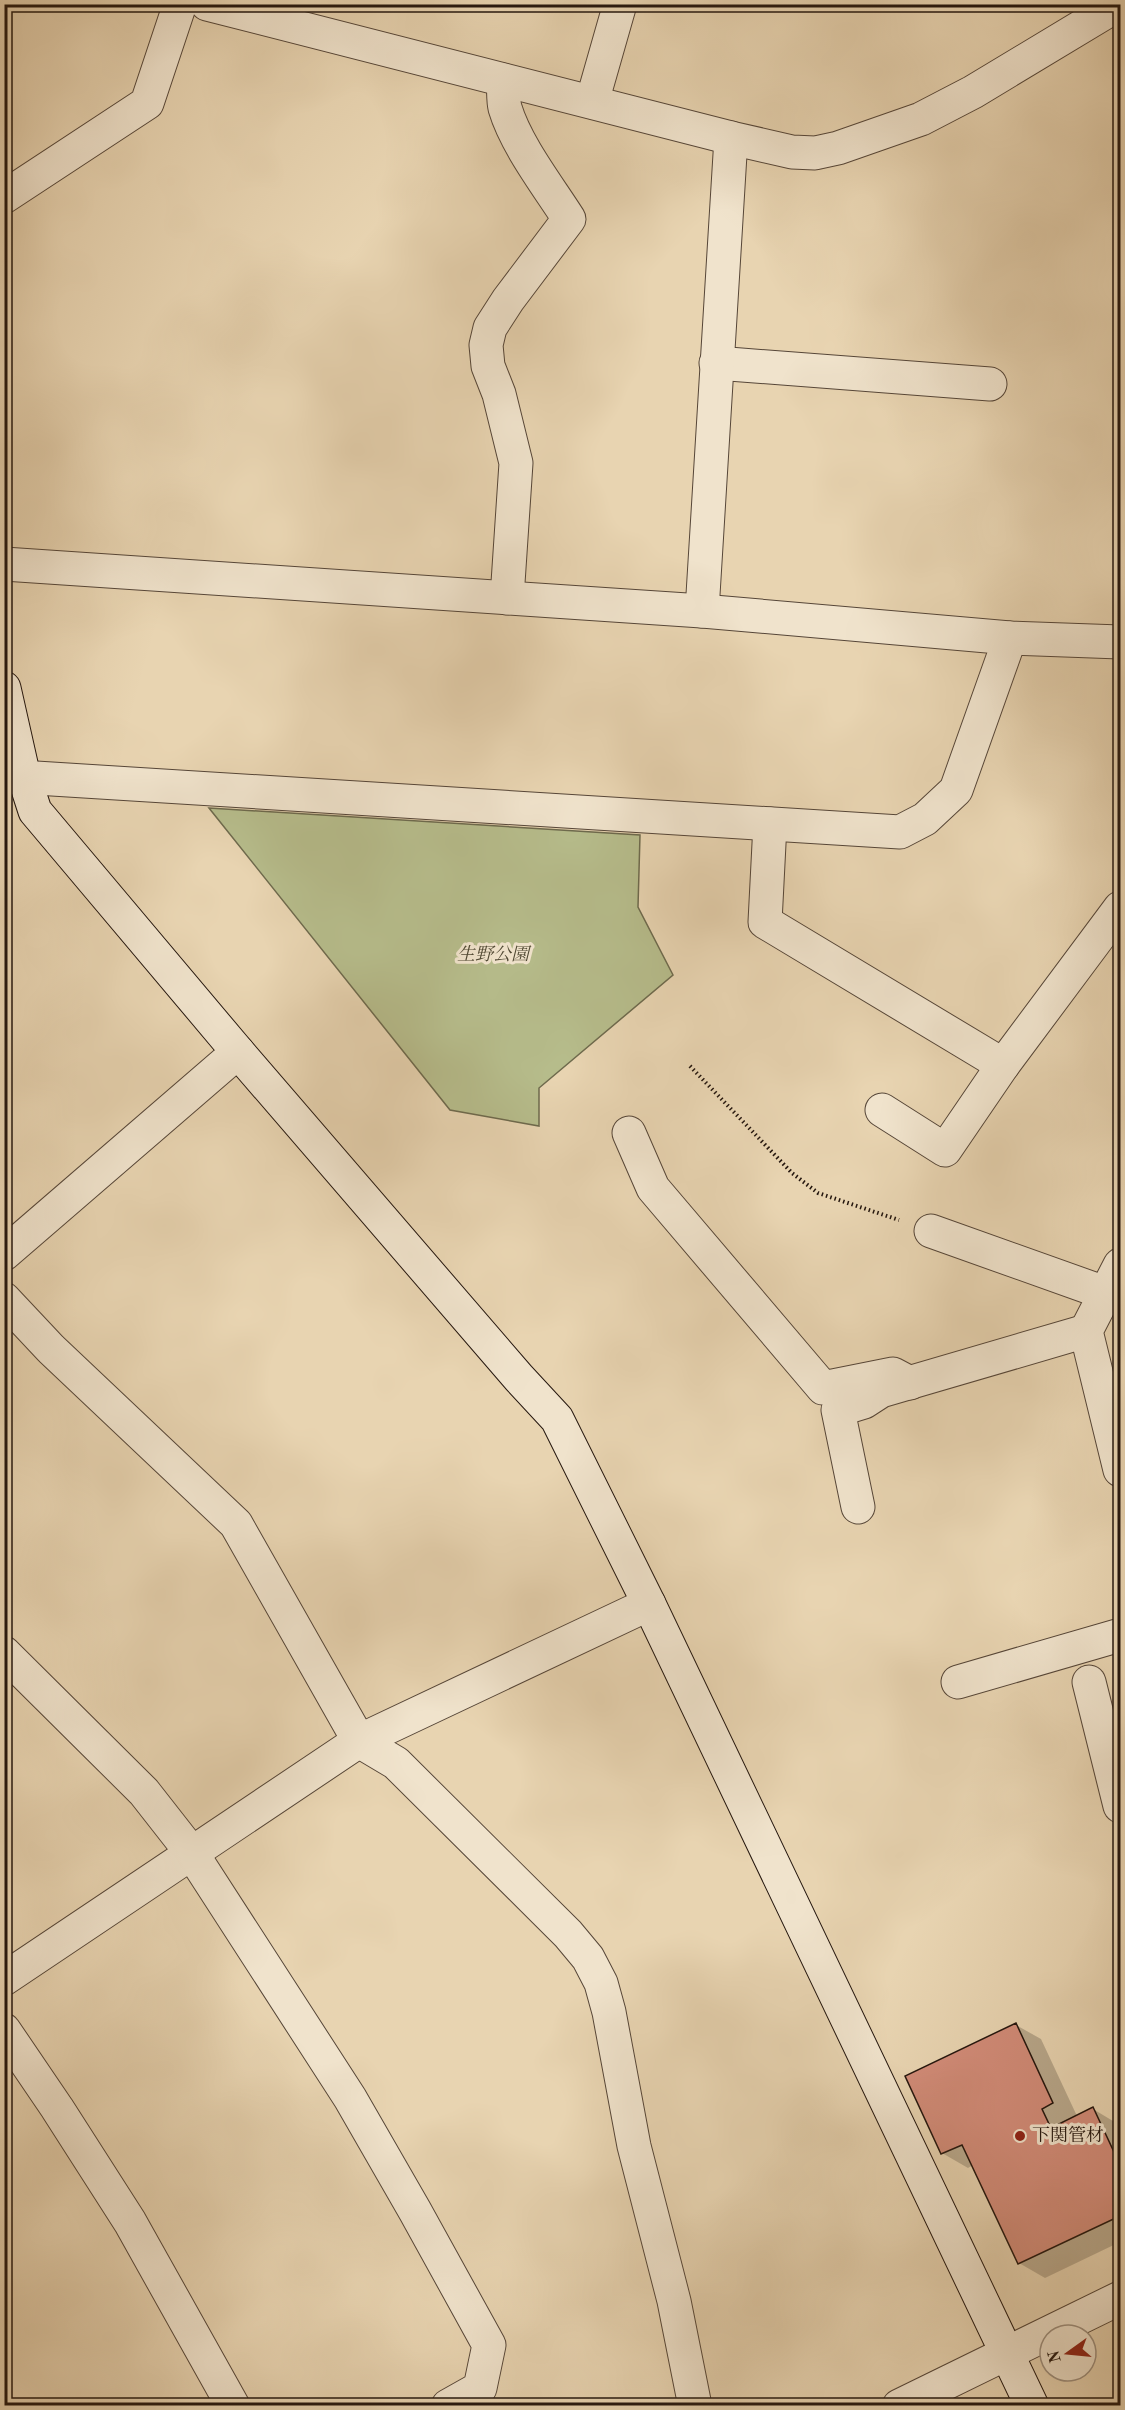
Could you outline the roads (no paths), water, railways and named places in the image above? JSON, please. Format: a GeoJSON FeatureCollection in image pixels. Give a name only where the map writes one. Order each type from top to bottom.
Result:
{"type":"FeatureCollection","features":[{"type":"Feature","properties":{"kind":"street"},"geometry":{"type":"LineString","coordinates":[[4,196],[147,103],[180,4]]}},
{"type":"Feature","properties":{"kind":"street"},"geometry":{"type":"LineString","coordinates":[[207,4],[731,138],[792,152],[815,153],[838,148],[921,119],[973,92],[1119,4]]}},
{"type":"Feature","properties":{"kind":"street"},"geometry":{"type":"LineString","coordinates":[[592,102],[620,4]]}},
{"type":"Feature","properties":{"kind":"street"},"geometry":{"type":"LineString","coordinates":[[503,80],[505,106],[512,123],[531,159],[569,219],[508,300],[490,328],[486,345],[488,366],[499,394],[516,463],[507,598]]}},
{"type":"Feature","properties":{"kind":"street"},"geometry":{"type":"LineString","coordinates":[[702,611],[731,138]]}},
{"type":"Feature","properties":{"kind":"street"},"geometry":{"type":"LineString","coordinates":[[716,363],[990,384]]}},
{"type":"Feature","properties":{"kind":"street"},"geometry":{"type":"LineString","coordinates":[[4,564],[702,611],[1010,638],[1120,642]]}},
{"type":"Feature","properties":{"kind":"street"},"geometry":{"type":"LineString","coordinates":[[14,776],[900,832],[925,819],[956,790],[1010,638]]}},
{"type":"Feature","properties":{"kind":"street"},"geometry":{"type":"LineString","coordinates":[[4,688],[14,776],[35,811],[238,1052],[557,1419],[649,1604],[1032,2406]]}},
{"type":"Feature","properties":{"kind":"street"},"geometry":{"type":"LineString","coordinates":[[770,824],[765,922],[1003,1065]]}},
{"type":"Feature","properties":{"kind":"street"},"geometry":{"type":"LineString","coordinates":[[882,1110],[945,1150],[1003,1065],[1120,908]]}},
{"type":"Feature","properties":{"kind":"street"},"geometry":{"type":"LineString","coordinates":[[4,1254],[238,1052]]}},
{"type":"Feature","properties":{"kind":"street"},"geometry":{"type":"LineString","coordinates":[[629,1133],[653,1188],[823,1388],[893,1374],[910,1383]]}},
{"type":"Feature","properties":{"kind":"street"},"geometry":{"type":"LineString","coordinates":[[931,1231],[1105,1293]]}},
{"type":"Feature","properties":{"kind":"street"},"geometry":{"type":"LineString","coordinates":[[1120,1265],[1086,1331],[1120,1470]]}},
{"type":"Feature","properties":{"kind":"street"},"geometry":{"type":"LineString","coordinates":[[4,1299],[51,1349],[236,1524],[359,1741],[396,1763],[560,1926],[588,1958],[601,1983],[609,2012],[634,2146],[674,2301],[695,2406]]}},
{"type":"Feature","properties":{"kind":"street"},"geometry":{"type":"LineString","coordinates":[[858,1507],[838,1410],[864,1402],[881,1391],[1086,1331]]}},
{"type":"Feature","properties":{"kind":"street"},"geometry":{"type":"LineString","coordinates":[[4,1979],[359,1741],[649,1604]]}},
{"type":"Feature","properties":{"kind":"street"},"geometry":{"type":"LineString","coordinates":[[958,1682],[1120,1635]]}},
{"type":"Feature","properties":{"kind":"street"},"geometry":{"type":"LineString","coordinates":[[4,1653],[144,1792],[191,1852],[350,2098],[489,2345],[480,2388],[448,2406]]}},
{"type":"Feature","properties":{"kind":"street"},"geometry":{"type":"LineString","coordinates":[[1089,1682],[1120,1806]]}},
{"type":"Feature","properties":{"kind":"street"},"geometry":{"type":"LineString","coordinates":[[4,2030],[130,2222],[233,2406]]}},
{"type":"Feature","properties":{"kind":"street"},"geometry":{"type":"LineString","coordinates":[[899,2406],[1120,2298]]}},
{"type":"Feature","properties":{"kind":"place","name":"下関管材"},"geometry":{"type":"Point","coordinates":[1020,2136]}},
{"type":"Feature","properties":{"kind":"park label","name":"生野公園"},"geometry":{"type":"Point","coordinates":[493,955]}}]}
